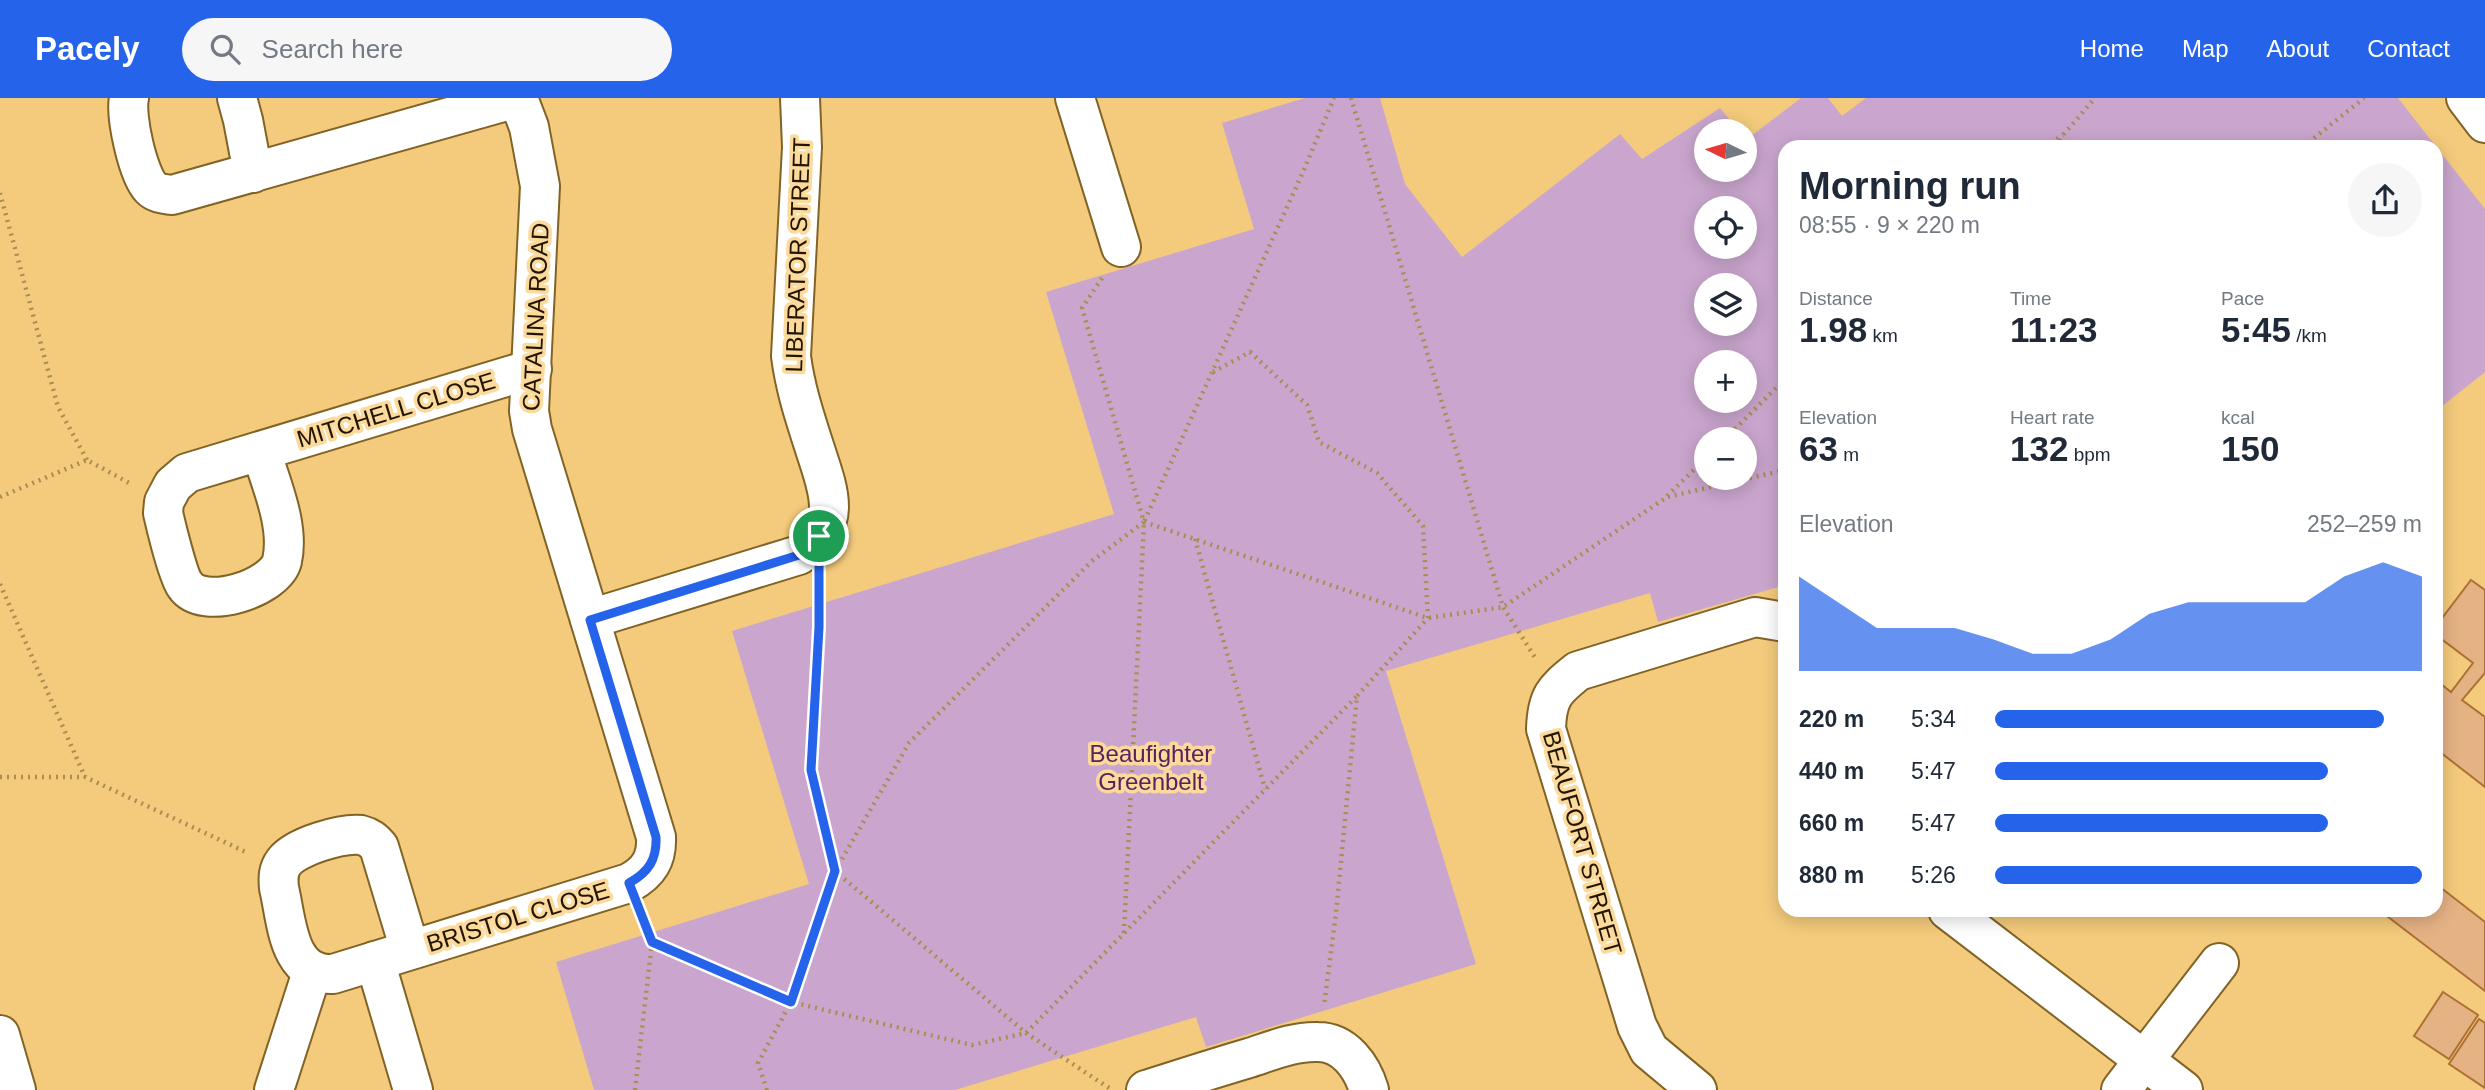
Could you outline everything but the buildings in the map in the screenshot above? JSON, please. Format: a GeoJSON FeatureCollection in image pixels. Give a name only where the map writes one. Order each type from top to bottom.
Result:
{"type":"FeatureCollection","features":[{"type":"Feature","properties":{"kind":"street"},"geometry":{"type":"LineString","coordinates":[[130,98],[127,110],[141,174],[152,190],[172,195],[402,132],[449,115],[518,98]]}},
{"type":"Feature","properties":{"kind":"street"},"geometry":{"type":"LineString","coordinates":[[237,98],[253,173]]}},
{"type":"Feature","properties":{"kind":"street","name":"CATALINA ROAD"},"geometry":{"type":"LineString","coordinates":[[518,98],[529,127],[540,186],[529,411],[532,429],[656,837],[642,870]]}},
{"type":"Feature","properties":{"kind":"street","name":"LIBERATOR STREET"},"geometry":{"type":"LineString","coordinates":[[800,98],[802,147],[791,356],[795,384],[824,477],[829,508],[826,523],[819,536]]}},
{"type":"Feature","properties":{"kind":"street"},"geometry":{"type":"LineString","coordinates":[[1075,98],[1121,247]]}},
{"type":"Feature","properties":{"kind":"street"},"geometry":{"type":"LineString","coordinates":[[2466,98],[2485,123]]}},
{"type":"Feature","properties":{"kind":"street","name":"MITCHELL CLOSE"},"geometry":{"type":"LineString","coordinates":[[164,502],[173,485],[187,473],[532,369]]}},
{"type":"Feature","properties":{"kind":"street"},"geometry":{"type":"LineString","coordinates":[[164,502],[163,513],[184,585],[192,592],[220,598],[269,579],[281,565],[284,545],[277,503],[261,450]]}},
{"type":"Feature","properties":{"kind":"street"},"geometry":{"type":"LineString","coordinates":[[590,620],[799,555],[810,548],[819,536]]}},
{"type":"Feature","properties":{"kind":"street"},"geometry":{"type":"LineString","coordinates":[[1556,689],[1578,671],[1734,623],[1755,617],[1778,621]]}},
{"type":"Feature","properties":{"kind":"street","name":"BEAUFORT STREET"},"geometry":{"type":"LineString","coordinates":[[1556,689],[1547,707],[1546,729],[1637,1026],[1649,1050],[1697,1090]]}},
{"type":"Feature","properties":{"kind":"street","name":"BRISTOL CLOSE"},"geometry":{"type":"LineString","coordinates":[[281,868],[286,859],[300,848],[354,835],[373,839],[379,847],[393,956]]}},
{"type":"Feature","properties":{"kind":"street"},"geometry":{"type":"LineString","coordinates":[[274,1090],[312,972],[293,951],[279,888],[281,868]]}},
{"type":"Feature","properties":{"kind":"street","name":"BRISTOL CLOSE"},"geometry":{"type":"LineString","coordinates":[[312,972],[333,974],[393,956],[642,870]]}},
{"type":"Feature","properties":{"kind":"street"},"geometry":{"type":"LineString","coordinates":[[1957,917],[2183,1090]]}},
{"type":"Feature","properties":{"kind":"street"},"geometry":{"type":"LineString","coordinates":[[393,956],[414,1090]]}},
{"type":"Feature","properties":{"kind":"street"},"geometry":{"type":"LineString","coordinates":[[2121,1090],[2219,963]]}},
{"type":"Feature","properties":{"kind":"street"},"geometry":{"type":"LineString","coordinates":[[0,1035],[16,1090]]}},
{"type":"Feature","properties":{"kind":"street"},"geometry":{"type":"LineString","coordinates":[[1146,1090],[1288,1045],[1319,1042],[1338,1047],[1353,1059],[1364,1074],[1369,1090]]}},
{"type":"Feature","properties":{"kind":"path"},"geometry":{"type":"LineString","coordinates":[[766,1090],[758,1063],[791,1002],[835,871],[909,743],[1093,561],[1144,522],[1334,98]]}},
{"type":"Feature","properties":{"kind":"path"},"geometry":{"type":"LineString","coordinates":[[1351,98],[1503,607],[1556,689]]}},
{"type":"Feature","properties":{"kind":"path"},"geometry":{"type":"LineString","coordinates":[[2061,140],[2095,98]]}},
{"type":"Feature","properties":{"kind":"path"},"geometry":{"type":"LineString","coordinates":[[2312,140],[2364,98]]}},
{"type":"Feature","properties":{"kind":"path"},"geometry":{"type":"LineString","coordinates":[[2055,140],[2064,134]]}},
{"type":"Feature","properties":{"kind":"path"},"geometry":{"type":"LineString","coordinates":[[0,193],[58,407],[87,460],[164,502]]}},
{"type":"Feature","properties":{"kind":"path"},"geometry":{"type":"LineString","coordinates":[[1121,247],[1082,308],[1144,522],[1124,933]]}},
{"type":"Feature","properties":{"kind":"path"},"geometry":{"type":"LineString","coordinates":[[652,942],[791,1002],[972,1045],[1026,1033],[1357,696],[1428,618],[1423,526],[1377,473],[1319,442],[1307,405],[1250,352],[1212,373]]}},
{"type":"Feature","properties":{"kind":"path"},"geometry":{"type":"LineString","coordinates":[[1737,427],[1778,386]]}},
{"type":"Feature","properties":{"kind":"path"},"geometry":{"type":"LineString","coordinates":[[0,497],[87,460]]}},
{"type":"Feature","properties":{"kind":"path"},"geometry":{"type":"LineString","coordinates":[[1144,522],[1428,618],[1503,607],[1667,497],[1694,470]]}},
{"type":"Feature","properties":{"kind":"path"},"geometry":{"type":"LineString","coordinates":[[1667,497],[1778,472]]}},
{"type":"Feature","properties":{"kind":"path"},"geometry":{"type":"LineString","coordinates":[[819,536],[819,627],[811,770],[835,871],[1026,1033],[1112,1090]]}},
{"type":"Feature","properties":{"kind":"path"},"geometry":{"type":"LineString","coordinates":[[1195,539],[1265,789]]}},
{"type":"Feature","properties":{"kind":"path"},"geometry":{"type":"LineString","coordinates":[[0,584],[85,777]]}},
{"type":"Feature","properties":{"kind":"path"},"geometry":{"type":"LineString","coordinates":[[1319,1042],[1336,913],[1357,696]]}},
{"type":"Feature","properties":{"kind":"path"},"geometry":{"type":"LineString","coordinates":[[0,777],[85,777],[281,868]]}},
{"type":"Feature","properties":{"kind":"path"},"geometry":{"type":"LineString","coordinates":[[635,1090],[652,942],[642,870]]}},
{"type":"Feature","properties":{"kind":"green space","name":"Beaufighter Greenbelt"},"geometry":{"type":"Polygon","coordinates":[[[1305,98],[1380,98],[1405,184],[1462,257],[1620,134],[1642,159],[1694,125],[1694,182],[1757,182],[1757,131],[1801,98],[1828,98],[1842,116],[1866,98],[2398,98],[2431,140],[1778,140],[1778,587],[1658,622],[1650,593],[1386,671],[1476,964],[1206,1047],[1196,1017],[955,1090],[594,1090],[556,962],[809,884],[732,631],[1114,514],[1046,292],[1254,229],[1222,123],[1305,98]]]}},
{"type":"Feature","properties":{"kind":"green space","name":"Beaufighter Greenbelt"},"geometry":{"type":"Polygon","coordinates":[[[1720,108],[1729,119],[1703,119],[1720,108]]]}},
{"type":"Feature","properties":{"kind":"green space","name":"Beaufighter Greenbelt"},"geometry":{"type":"Polygon","coordinates":[[[2443,155],[2485,209],[2485,372],[2443,405],[2443,155]]]}},
{"type":"Feature","properties":{"kind":"route"},"geometry":{"type":"LineString","coordinates":[[819,536],[819,627],[811,770],[835,871],[791,1002],[652,942],[629,883],[651,866],[656,857],[656,837],[590,620],[799,555],[810,548],[819,536]]}}]}
